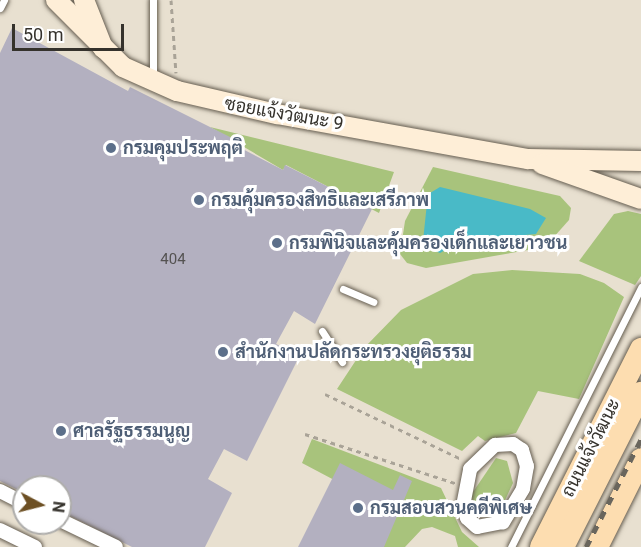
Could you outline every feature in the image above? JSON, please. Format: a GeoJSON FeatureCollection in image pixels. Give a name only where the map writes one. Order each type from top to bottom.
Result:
{"type":"FeatureCollection","features":[{"type":"Feature","properties":{"kind":"main road","name":"ถนนแจ้งวัฒนะ"},"geometry":{"type":"LineString","coordinates":[[541,547],[641,349]]}},
{"type":"Feature","properties":{"kind":"main road","name":"ถนนแจ้งวัฒนะ"},"geometry":{"type":"LineString","coordinates":[[563,547],[641,393]]}},
{"type":"Feature","properties":{"kind":"main road"},"geometry":{"type":"LineString","coordinates":[[597,547],[641,459]]}},
{"type":"Feature","properties":{"kind":"main road"},"geometry":{"type":"LineString","coordinates":[[613,547],[641,492]]}},
{"type":"Feature","properties":{"kind":"street","name":"ซอยแจ้งวัฒนะ 9"},"geometry":{"type":"LineString","coordinates":[[56,0],[105,53],[153,82],[245,108],[528,159],[641,161]]}},
{"type":"Feature","properties":{"kind":"street"},"geometry":{"type":"LineString","coordinates":[[84,0],[105,53]]}},
{"type":"Feature","properties":{"kind":"street","name":"ซอยแจ้งวัฒนะ 9"},"geometry":{"type":"LineString","coordinates":[[528,159],[641,199]]}},
{"type":"Feature","properties":{"kind":"street"},"geometry":{"type":"LineString","coordinates":[[513,444],[522,450],[527,466],[523,489],[503,522],[489,528],[477,527],[467,518],[465,486],[474,464],[495,445],[513,444]]}},
{"type":"Feature","properties":{"kind":"street"},"geometry":{"type":"LineString","coordinates":[[72,526],[111,546]]}},
{"type":"Feature","properties":{"kind":"street"},"geometry":{"type":"LineString","coordinates":[[0,530],[35,547]]}},
{"type":"Feature","properties":{"kind":"lane"},"geometry":{"type":"LineString","coordinates":[[0,8],[4,0]]}},
{"type":"Feature","properties":{"kind":"lane"},"geometry":{"type":"LineString","coordinates":[[153,0],[153,82]]}},
{"type":"Feature","properties":{"kind":"lane"},"geometry":{"type":"LineString","coordinates":[[511,547],[641,287]]}},
{"type":"Feature","properties":{"kind":"lane"},"geometry":{"type":"LineString","coordinates":[[343,289],[373,302]]}},
{"type":"Feature","properties":{"kind":"lane"},"geometry":{"type":"LineString","coordinates":[[322,330],[342,362]]}},
{"type":"Feature","properties":{"kind":"path"},"geometry":{"type":"LineString","coordinates":[[171,0],[176,73]]}},
{"type":"Feature","properties":{"kind":"path"},"geometry":{"type":"LineString","coordinates":[[325,394],[474,464]]}},
{"type":"Feature","properties":{"kind":"path"},"geometry":{"type":"LineString","coordinates":[[305,434],[465,486]]}},
{"type":"Feature","properties":{"kind":"green space"},"geometry":{"type":"Polygon","coordinates":[[[210,127],[394,172],[379,213],[286,165],[283,170],[210,127]]]}},
{"type":"Feature","properties":{"kind":"green space"},"geometry":{"type":"Polygon","coordinates":[[[433,167],[560,196],[571,208],[569,220],[545,247],[426,268],[407,263],[400,254],[405,221],[433,167]]]}},
{"type":"Feature","properties":{"kind":"green space"},"geometry":{"type":"Polygon","coordinates":[[[628,211],[641,214],[641,276],[635,285],[579,261],[614,214],[628,211]]]}},
{"type":"Feature","properties":{"kind":"green space"},"geometry":{"type":"Polygon","coordinates":[[[512,270],[580,274],[604,283],[624,297],[579,399],[538,391],[516,433],[485,441],[478,436],[462,451],[337,389],[364,348],[401,310],[473,274],[512,270]]]}},
{"type":"Feature","properties":{"kind":"green space"},"geometry":{"type":"Polygon","coordinates":[[[312,439],[441,488],[462,532],[479,547],[458,547],[455,536],[432,527],[422,529],[405,547],[373,547],[389,509],[302,463],[312,439]]]}},
{"type":"Feature","properties":{"kind":"green space"},"geometry":{"type":"Polygon","coordinates":[[[496,458],[507,461],[513,483],[500,511],[477,514],[471,495],[496,458]]]}},
{"type":"Feature","properties":{"kind":"water"},"geometry":{"type":"Polygon","coordinates":[[[440,187],[530,209],[546,218],[536,234],[461,241],[440,253],[425,247],[423,241],[430,193],[440,187]]]}},
{"type":"Feature","properties":{"kind":"building"},"geometry":{"type":"Polygon","coordinates":[[[12,28],[128,91],[130,87],[234,139],[231,143],[283,170],[285,165],[372,209],[315,324],[294,311],[276,344],[300,355],[247,461],[224,449],[208,479],[232,493],[205,547],[132,547],[72,517],[72,475],[12,475],[12,487],[0,481],[0,53],[12,28]]]}},
{"type":"Feature","properties":{"kind":"building","name":"กรมสอบสวนคดีพิเศษ"},"geometry":{"type":"Polygon","coordinates":[[[340,463],[393,490],[400,475],[412,481],[384,547],[298,547],[340,463]]]}},
{"type":"Feature","properties":{"kind":"railway"},"geometry":{"type":"LineString","coordinates":[[586,547],[641,439]]}},
{"type":"Feature","properties":{"kind":"place","name":"กรมคุมประพฤติ"},"geometry":{"type":"Point","coordinates":[111,148]}},
{"type":"Feature","properties":{"kind":"place","name":"กรมคุ้มครองสิทธิและเสรีภาพ"},"geometry":{"type":"Point","coordinates":[199,200]}},
{"type":"Feature","properties":{"kind":"place","name":"กรมพินิจและคุ้มครองเด็กและเยาวชน"},"geometry":{"type":"Point","coordinates":[277,243]}},
{"type":"Feature","properties":{"kind":"place","name":"สำนักงานปลัดกระทรวงยุติธรรม"},"geometry":{"type":"Point","coordinates":[223,352]}},
{"type":"Feature","properties":{"kind":"place","name":"ศาลรัฐธรรมนูญ"},"geometry":{"type":"Point","coordinates":[61,431]}},
{"type":"Feature","properties":{"kind":"place","name":"กรมสอบสวนคดีพิเศษ"},"geometry":{"type":"Point","coordinates":[358,508]}}]}
